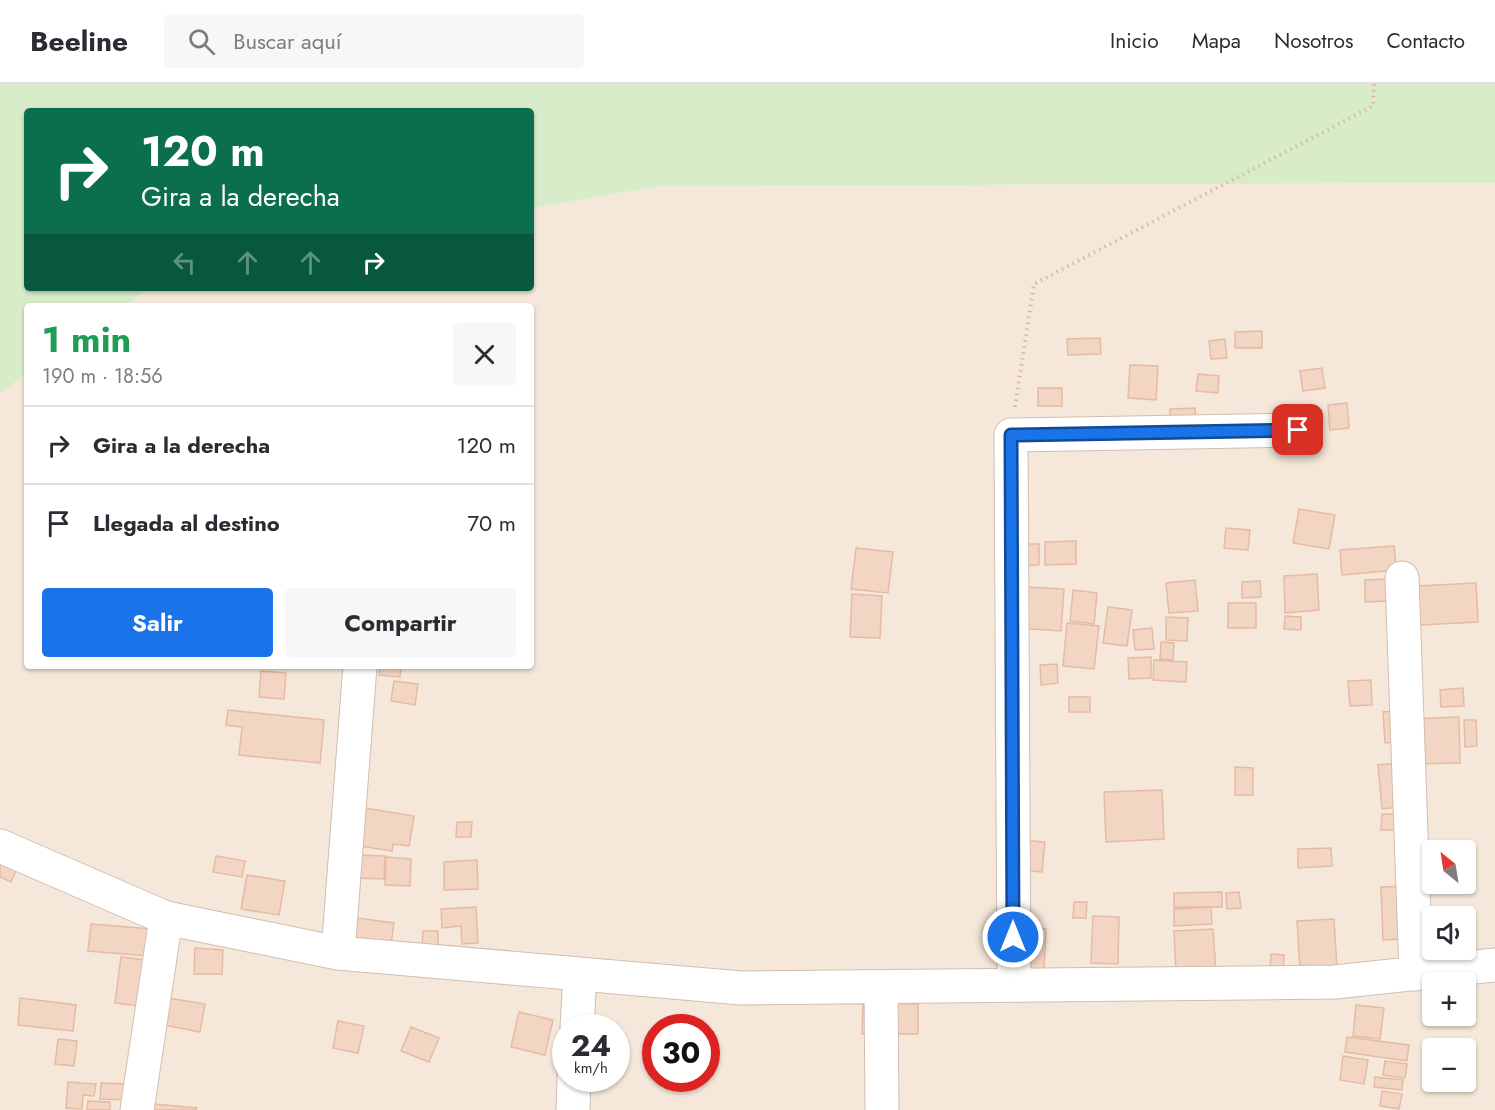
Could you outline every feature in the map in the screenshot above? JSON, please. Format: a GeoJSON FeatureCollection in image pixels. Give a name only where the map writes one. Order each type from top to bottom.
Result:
{"type":"FeatureCollection","features":[{"type":"Feature","properties":{"kind":"street"},"geometry":{"type":"LineString","coordinates":[[1014,985],[1011,435],[1298,430]]}},
{"type":"Feature","properties":{"kind":"street"},"geometry":{"type":"LineString","coordinates":[[1402,578],[1416,974]]}},
{"type":"Feature","properties":{"kind":"street"},"geometry":{"type":"LineString","coordinates":[[338,953],[360,669]]}},
{"type":"Feature","properties":{"kind":"street"},"geometry":{"type":"LineString","coordinates":[[0,846],[166,918],[338,953],[741,988],[1335,982],[1495,965]]}},
{"type":"Feature","properties":{"kind":"street"},"geometry":{"type":"LineString","coordinates":[[137,1110],[166,918]]}},
{"type":"Feature","properties":{"kind":"street"},"geometry":{"type":"LineString","coordinates":[[578,1014],[580,974]]}},
{"type":"Feature","properties":{"kind":"street"},"geometry":{"type":"LineString","coordinates":[[881,987],[882,1110]]}},
{"type":"Feature","properties":{"kind":"street"},"geometry":{"type":"LineString","coordinates":[[573,1110],[574,1092]]}},
{"type":"Feature","properties":{"kind":"path"},"geometry":{"type":"LineString","coordinates":[[1011,435],[1034,284],[1373,106],[1374,84]]}},
{"type":"Feature","properties":{"kind":"shaded area"},"geometry":{"type":"Polygon","coordinates":[[[1495,183],[1495,1110],[0,1110],[0,393],[24,376],[24,669],[534,669],[534,303],[129,303],[147,291],[534,291],[534,207],[661,186],[1495,183]]]}},
{"type":"Feature","properties":{"kind":"green space"},"geometry":{"type":"Polygon","coordinates":[[[0,84],[1495,84],[1495,183],[661,186],[534,207],[534,108],[24,108],[24,291],[147,291],[129,303],[24,303],[24,376],[0,393],[0,84]]]}},
{"type":"Feature","properties":{"kind":"building"},"geometry":{"type":"Polygon","coordinates":[[[1262,331],[1262,348],[1235,348],[1235,332],[1262,331]]]}},
{"type":"Feature","properties":{"kind":"building"},"geometry":{"type":"Polygon","coordinates":[[[1100,338],[1101,354],[1068,355],[1067,339],[1100,338]]]}},
{"type":"Feature","properties":{"kind":"building"},"geometry":{"type":"Polygon","coordinates":[[[1225,339],[1227,358],[1211,359],[1209,341],[1225,339]]]}},
{"type":"Feature","properties":{"kind":"building"},"geometry":{"type":"Polygon","coordinates":[[[1130,365],[1158,366],[1156,400],[1128,398],[1130,365]]]}},
{"type":"Feature","properties":{"kind":"building"},"geometry":{"type":"Polygon","coordinates":[[[1322,368],[1325,388],[1303,391],[1300,371],[1322,368]]]}},
{"type":"Feature","properties":{"kind":"building"},"geometry":{"type":"Polygon","coordinates":[[[1198,374],[1219,376],[1218,393],[1196,391],[1198,374]]]}},
{"type":"Feature","properties":{"kind":"building"},"geometry":{"type":"Polygon","coordinates":[[[1038,388],[1062,388],[1062,406],[1038,406],[1038,388]]]}},
{"type":"Feature","properties":{"kind":"building"},"geometry":{"type":"Polygon","coordinates":[[[1347,403],[1349,428],[1330,430],[1328,405],[1347,403]]]}},
{"type":"Feature","properties":{"kind":"building"},"geometry":{"type":"Polygon","coordinates":[[[1195,408],[1196,430],[1170,431],[1170,409],[1195,408]]]}},
{"type":"Feature","properties":{"kind":"building"},"geometry":{"type":"Polygon","coordinates":[[[1299,509],[1335,515],[1329,549],[1293,543],[1299,509]]]}},
{"type":"Feature","properties":{"kind":"building"},"geometry":{"type":"Polygon","coordinates":[[[1226,528],[1250,530],[1248,550],[1224,548],[1226,528]]]}},
{"type":"Feature","properties":{"kind":"building"},"geometry":{"type":"Polygon","coordinates":[[[1076,541],[1076,564],[1045,565],[1045,542],[1076,541]]]}},
{"type":"Feature","properties":{"kind":"building"},"geometry":{"type":"Polygon","coordinates":[[[1009,544],[1039,544],[1039,565],[1009,566],[1009,544]]]}},
{"type":"Feature","properties":{"kind":"building"},"geometry":{"type":"Polygon","coordinates":[[[1394,546],[1396,570],[1342,575],[1340,550],[1394,546]]]}},
{"type":"Feature","properties":{"kind":"building"},"geometry":{"type":"Polygon","coordinates":[[[856,548],[893,552],[888,593],[851,589],[856,548]]]}},
{"type":"Feature","properties":{"kind":"building"},"geometry":{"type":"Polygon","coordinates":[[[1317,574],[1319,610],[1285,613],[1284,576],[1317,574]]]}},
{"type":"Feature","properties":{"kind":"building"},"geometry":{"type":"Polygon","coordinates":[[[1388,579],[1389,601],[1365,602],[1365,580],[1388,579]]]}},
{"type":"Feature","properties":{"kind":"building"},"geometry":{"type":"Polygon","coordinates":[[[1195,580],[1198,611],[1169,613],[1166,583],[1195,580]]]}},
{"type":"Feature","properties":{"kind":"building"},"geometry":{"type":"Polygon","coordinates":[[[1260,581],[1261,597],[1242,598],[1242,582],[1260,581]]]}},
{"type":"Feature","properties":{"kind":"building"},"geometry":{"type":"Polygon","coordinates":[[[1476,583],[1478,622],[1420,625],[1418,586],[1476,583]]]}},
{"type":"Feature","properties":{"kind":"building"},"geometry":{"type":"Polygon","coordinates":[[[1005,586],[1064,589],[1061,631],[1003,627],[1005,586]]]}},
{"type":"Feature","properties":{"kind":"building"},"geometry":{"type":"Polygon","coordinates":[[[1073,590],[1097,593],[1094,624],[1070,621],[1073,590]]]}},
{"type":"Feature","properties":{"kind":"building"},"geometry":{"type":"Polygon","coordinates":[[[852,594],[882,596],[880,638],[850,637],[852,594]]]}},
{"type":"Feature","properties":{"kind":"building"},"geometry":{"type":"Polygon","coordinates":[[[1228,603],[1256,603],[1256,628],[1228,628],[1228,603]]]}},
{"type":"Feature","properties":{"kind":"building"},"geometry":{"type":"Polygon","coordinates":[[[1108,607],[1132,610],[1127,646],[1103,643],[1108,607]]]}},
{"type":"Feature","properties":{"kind":"building"},"geometry":{"type":"Polygon","coordinates":[[[1285,616],[1301,617],[1301,630],[1284,629],[1285,616]]]}},
{"type":"Feature","properties":{"kind":"building"},"geometry":{"type":"Polygon","coordinates":[[[1166,617],[1188,618],[1187,641],[1166,640],[1166,617]]]}},
{"type":"Feature","properties":{"kind":"building"},"geometry":{"type":"Polygon","coordinates":[[[1067,623],[1099,626],[1094,669],[1063,666],[1067,623]]]}},
{"type":"Feature","properties":{"kind":"building"},"geometry":{"type":"Polygon","coordinates":[[[1152,628],[1154,649],[1135,650],[1133,630],[1152,628]]]}},
{"type":"Feature","properties":{"kind":"building"},"geometry":{"type":"Polygon","coordinates":[[[1161,642],[1174,643],[1173,660],[1160,659],[1161,642]]]}},
{"type":"Feature","properties":{"kind":"building"},"geometry":{"type":"Polygon","coordinates":[[[1151,657],[1151,678],[1129,679],[1128,658],[1151,657]]]}},
{"type":"Feature","properties":{"kind":"building"},"geometry":{"type":"Polygon","coordinates":[[[1154,660],[1187,662],[1186,682],[1153,680],[1154,660]]]}},
{"type":"Feature","properties":{"kind":"building"},"geometry":{"type":"Polygon","coordinates":[[[1057,664],[1058,683],[1041,685],[1040,665],[1057,664]]]}},
{"type":"Feature","properties":{"kind":"building"},"geometry":{"type":"Polygon","coordinates":[[[380,669],[401,669],[400,677],[379,675],[380,669]]]}},
{"type":"Feature","properties":{"kind":"building"},"geometry":{"type":"Polygon","coordinates":[[[261,671],[286,673],[284,699],[259,697],[261,671]]]}},
{"type":"Feature","properties":{"kind":"building"},"geometry":{"type":"Polygon","coordinates":[[[1371,680],[1372,705],[1350,706],[1348,681],[1371,680]]]}},
{"type":"Feature","properties":{"kind":"building"},"geometry":{"type":"Polygon","coordinates":[[[394,681],[418,684],[415,705],[391,701],[394,681]]]}},
{"type":"Feature","properties":{"kind":"building"},"geometry":{"type":"Polygon","coordinates":[[[1463,688],[1464,706],[1441,707],[1440,690],[1463,688]]]}},
{"type":"Feature","properties":{"kind":"building"},"geometry":{"type":"Polygon","coordinates":[[[1069,697],[1090,697],[1090,712],[1069,712],[1069,697]]]}},
{"type":"Feature","properties":{"kind":"building"},"geometry":{"type":"Polygon","coordinates":[[[228,710],[324,720],[320,763],[239,755],[242,727],[226,725],[228,710]]]}},
{"type":"Feature","properties":{"kind":"building"},"geometry":{"type":"Polygon","coordinates":[[[1410,710],[1412,741],[1385,743],[1383,712],[1410,710]]]}},
{"type":"Feature","properties":{"kind":"building"},"geometry":{"type":"Polygon","coordinates":[[[1459,717],[1460,763],[1415,764],[1414,719],[1459,717]]]}},
{"type":"Feature","properties":{"kind":"building"},"geometry":{"type":"Polygon","coordinates":[[[1464,720],[1476,720],[1477,746],[1465,747],[1464,720]]]}},
{"type":"Feature","properties":{"kind":"building"},"geometry":{"type":"Polygon","coordinates":[[[1408,762],[1412,806],[1382,809],[1378,765],[1408,762]]]}},
{"type":"Feature","properties":{"kind":"building"},"geometry":{"type":"Polygon","coordinates":[[[1235,767],[1253,768],[1253,795],[1235,795],[1235,767]]]}},
{"type":"Feature","properties":{"kind":"building"},"geometry":{"type":"Polygon","coordinates":[[[1162,790],[1164,839],[1106,842],[1104,792],[1162,790]]]}},
{"type":"Feature","properties":{"kind":"building"},"geometry":{"type":"Polygon","coordinates":[[[359,807],[414,816],[409,846],[393,844],[392,851],[360,846],[359,807]]]}},
{"type":"Feature","properties":{"kind":"building"},"geometry":{"type":"Polygon","coordinates":[[[1382,814],[1395,814],[1395,830],[1381,830],[1382,814]]]}},
{"type":"Feature","properties":{"kind":"building"},"geometry":{"type":"Polygon","coordinates":[[[457,822],[472,822],[471,837],[456,837],[457,822]]]}},
{"type":"Feature","properties":{"kind":"building"},"geometry":{"type":"Polygon","coordinates":[[[1018,840],[1045,842],[1042,872],[1016,870],[1018,840]]]}},
{"type":"Feature","properties":{"kind":"building"},"geometry":{"type":"Polygon","coordinates":[[[1331,848],[1332,866],[1298,868],[1298,849],[1331,848]]]}},
{"type":"Feature","properties":{"kind":"building"},"geometry":{"type":"Polygon","coordinates":[[[0,855],[19,864],[11,882],[0,877],[0,855]]]}},
{"type":"Feature","properties":{"kind":"building"},"geometry":{"type":"Polygon","coordinates":[[[357,855],[385,856],[384,879],[356,878],[357,855]]]}},
{"type":"Feature","properties":{"kind":"building"},"geometry":{"type":"Polygon","coordinates":[[[216,856],[245,861],[242,877],[213,872],[216,856]]]}},
{"type":"Feature","properties":{"kind":"building"},"geometry":{"type":"Polygon","coordinates":[[[386,857],[411,859],[410,886],[385,885],[386,857]]]}},
{"type":"Feature","properties":{"kind":"building"},"geometry":{"type":"Polygon","coordinates":[[[477,860],[478,889],[444,890],[444,862],[477,860]]]}},
{"type":"Feature","properties":{"kind":"building"},"geometry":{"type":"Polygon","coordinates":[[[247,875],[285,881],[279,915],[241,909],[247,875]]]}},
{"type":"Feature","properties":{"kind":"building"},"geometry":{"type":"Polygon","coordinates":[[[1413,886],[1403,939],[1383,940],[1381,887],[1413,886]]]}},
{"type":"Feature","properties":{"kind":"building"},"geometry":{"type":"Polygon","coordinates":[[[1222,892],[1222,907],[1174,907],[1174,893],[1222,892]]]}},
{"type":"Feature","properties":{"kind":"building"},"geometry":{"type":"Polygon","coordinates":[[[1239,892],[1241,908],[1227,909],[1226,893],[1239,892]]]}},
{"type":"Feature","properties":{"kind":"building"},"geometry":{"type":"Polygon","coordinates":[[[1074,902],[1087,902],[1086,918],[1073,918],[1074,902]]]}},
{"type":"Feature","properties":{"kind":"building"},"geometry":{"type":"Polygon","coordinates":[[[476,907],[478,943],[462,944],[461,926],[442,928],[441,909],[476,907]]]}},
{"type":"Feature","properties":{"kind":"building"},"geometry":{"type":"Polygon","coordinates":[[[1211,907],[1212,924],[1174,926],[1174,909],[1211,907]]]}},
{"type":"Feature","properties":{"kind":"building"},"geometry":{"type":"Polygon","coordinates":[[[1418,910],[1422,910],[1422,953],[1420,953],[1418,910]]]}},
{"type":"Feature","properties":{"kind":"building"},"geometry":{"type":"Polygon","coordinates":[[[1093,916],[1119,917],[1118,964],[1091,963],[1093,916]]]}},
{"type":"Feature","properties":{"kind":"building"},"geometry":{"type":"Polygon","coordinates":[[[357,918],[394,923],[391,945],[353,941],[357,918]]]}},
{"type":"Feature","properties":{"kind":"building"},"geometry":{"type":"Polygon","coordinates":[[[1334,919],[1337,968],[1300,969],[1297,921],[1334,919]]]}},
{"type":"Feature","properties":{"kind":"building"},"geometry":{"type":"Polygon","coordinates":[[[91,924],[151,929],[148,956],[88,951],[91,924]]]}},
{"type":"Feature","properties":{"kind":"building"},"geometry":{"type":"Polygon","coordinates":[[[1007,928],[1046,929],[1044,971],[1005,970],[1007,928]]]}},
{"type":"Feature","properties":{"kind":"building"},"geometry":{"type":"Polygon","coordinates":[[[1213,929],[1216,972],[1176,974],[1174,931],[1213,929]]]}},
{"type":"Feature","properties":{"kind":"building"},"geometry":{"type":"Polygon","coordinates":[[[423,931],[438,931],[438,953],[422,953],[423,931]]]}},
{"type":"Feature","properties":{"kind":"building"},"geometry":{"type":"Polygon","coordinates":[[[195,948],[223,950],[222,974],[194,974],[195,948]]]}},
{"type":"Feature","properties":{"kind":"building"},"geometry":{"type":"Polygon","coordinates":[[[1271,954],[1284,955],[1283,973],[1270,973],[1271,954]]]}},
{"type":"Feature","properties":{"kind":"building"},"geometry":{"type":"Polygon","coordinates":[[[121,957],[147,960],[141,1006],[115,1003],[121,957]]]}},
{"type":"Feature","properties":{"kind":"building"},"geometry":{"type":"Polygon","coordinates":[[[20,998],[76,1005],[73,1031],[18,1025],[20,998]]]}},
{"type":"Feature","properties":{"kind":"building"},"geometry":{"type":"Polygon","coordinates":[[[168,998],[205,1004],[200,1032],[164,1025],[168,998]]]}},
{"type":"Feature","properties":{"kind":"building"},"geometry":{"type":"Polygon","coordinates":[[[863,1003],[918,1004],[918,1034],[862,1034],[863,1003]]]}},
{"type":"Feature","properties":{"kind":"building"},"geometry":{"type":"Polygon","coordinates":[[[1356,1005],[1384,1008],[1380,1039],[1353,1036],[1356,1005]]]}},
{"type":"Feature","properties":{"kind":"building"},"geometry":{"type":"Polygon","coordinates":[[[519,1012],[552,1020],[545,1055],[511,1047],[519,1012]]]}},
{"type":"Feature","properties":{"kind":"building"},"geometry":{"type":"Polygon","coordinates":[[[338,1021],[364,1026],[358,1053],[333,1048],[338,1021]]]}},
{"type":"Feature","properties":{"kind":"building"},"geometry":{"type":"Polygon","coordinates":[[[411,1027],[439,1038],[429,1062],[401,1051],[411,1027]]]}},
{"type":"Feature","properties":{"kind":"building"},"geometry":{"type":"Polygon","coordinates":[[[1347,1037],[1409,1045],[1407,1061],[1345,1052],[1347,1037]]]}},
{"type":"Feature","properties":{"kind":"building"},"geometry":{"type":"Polygon","coordinates":[[[58,1039],[77,1041],[74,1066],[55,1064],[58,1039]]]}},
{"type":"Feature","properties":{"kind":"building"},"geometry":{"type":"Polygon","coordinates":[[[1343,1056],[1368,1060],[1364,1084],[1340,1080],[1343,1056]]]}},
{"type":"Feature","properties":{"kind":"building"},"geometry":{"type":"Polygon","coordinates":[[[1385,1061],[1407,1064],[1405,1078],[1383,1075],[1385,1061]]]}},
{"type":"Feature","properties":{"kind":"building"},"geometry":{"type":"Polygon","coordinates":[[[1375,1077],[1403,1080],[1402,1090],[1374,1087],[1375,1077]]]}},
{"type":"Feature","properties":{"kind":"building"},"geometry":{"type":"Polygon","coordinates":[[[68,1082],[96,1084],[94,1096],[83,1095],[82,1109],[66,1108],[68,1082]]]}},
{"type":"Feature","properties":{"kind":"building"},"geometry":{"type":"Polygon","coordinates":[[[101,1083],[132,1084],[131,1100],[100,1099],[101,1083]]]}},
{"type":"Feature","properties":{"kind":"building"},"geometry":{"type":"Polygon","coordinates":[[[1382,1091],[1402,1094],[1399,1109],[1380,1106],[1382,1091]]]}},
{"type":"Feature","properties":{"kind":"building"},"geometry":{"type":"Polygon","coordinates":[[[88,1101],[110,1102],[110,1110],[87,1110],[88,1101]]]}},
{"type":"Feature","properties":{"kind":"building"},"geometry":{"type":"Polygon","coordinates":[[[154,1104],[197,1108],[196,1110],[154,1110],[154,1104]]]}},
{"type":"Feature","properties":{"kind":"route"},"geometry":{"type":"LineString","coordinates":[[1013,937],[1011,435],[1298,430]]}}]}
